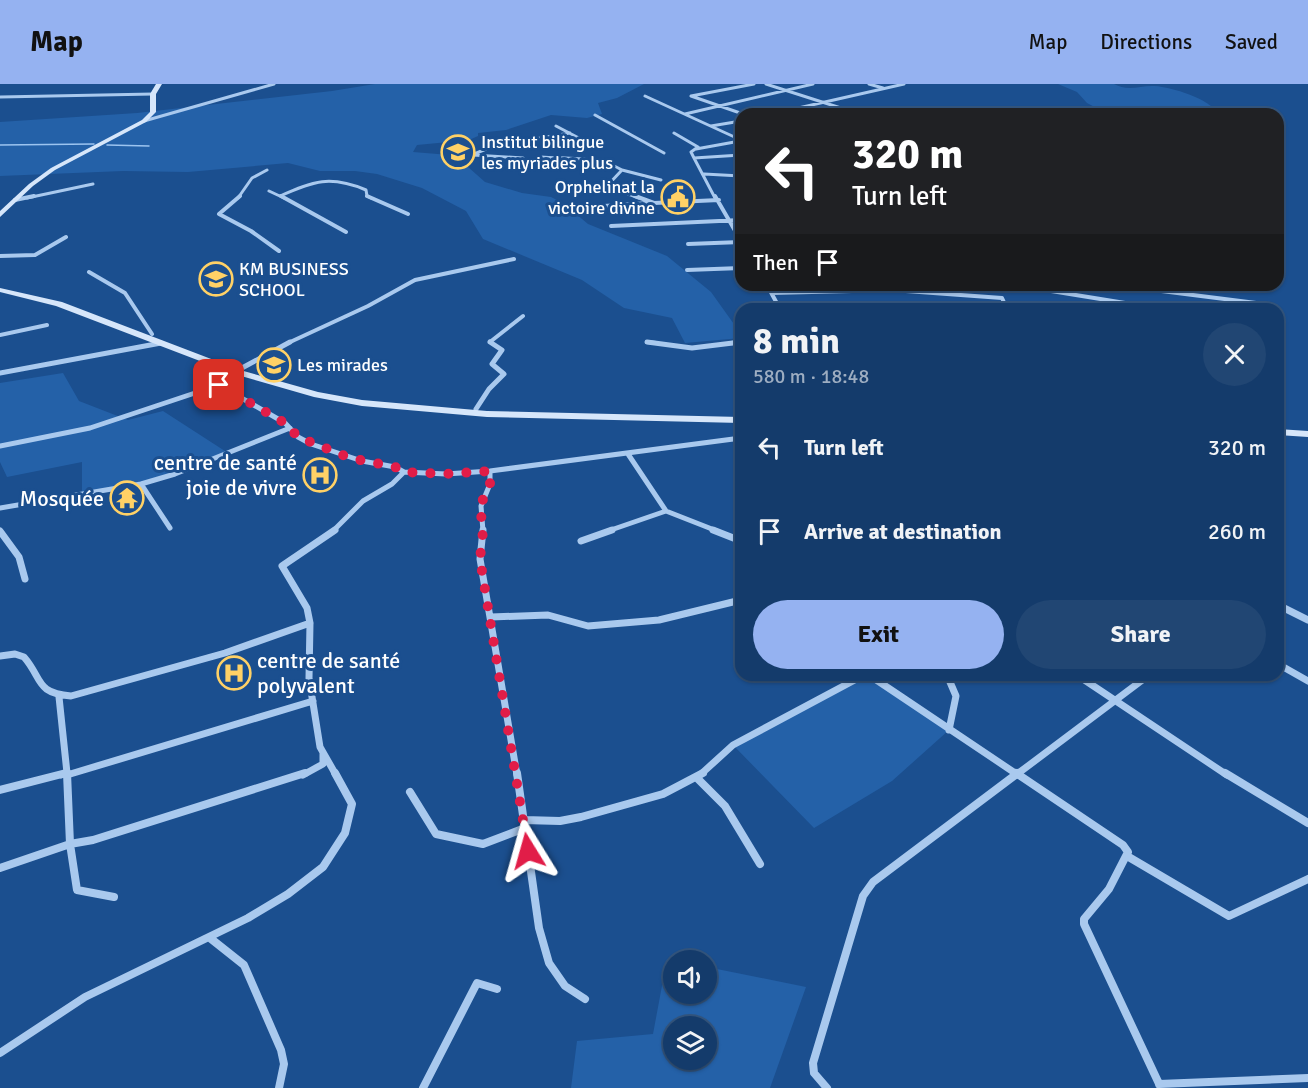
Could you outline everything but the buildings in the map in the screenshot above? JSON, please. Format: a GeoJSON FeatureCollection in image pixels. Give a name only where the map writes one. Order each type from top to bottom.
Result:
{"type":"FeatureCollection","features":[{"type":"Feature","properties":{"kind":"main road"},"geometry":{"type":"LineString","coordinates":[[0,215],[52,169],[144,121],[154,106],[153,94],[159,84]]}},
{"type":"Feature","properties":{"kind":"main road"},"geometry":{"type":"LineString","coordinates":[[0,289],[59,304],[152,334],[242,368],[314,389],[359,398],[476,409],[735,415]]}},
{"type":"Feature","properties":{"kind":"main road"},"geometry":{"type":"LineString","coordinates":[[124,326],[212,363],[317,395],[407,408],[487,414],[735,420]]}},
{"type":"Feature","properties":{"kind":"main road"},"geometry":{"type":"LineString","coordinates":[[1284,433],[1308,435]]}},
{"type":"Feature","properties":{"kind":"main road"},"geometry":{"type":"LineString","coordinates":[[1284,438],[1308,440]]}},
{"type":"Feature","properties":{"kind":"street"},"geometry":{"type":"LineString","coordinates":[[144,121],[274,84]]}},
{"type":"Feature","properties":{"kind":"street"},"geometry":{"type":"LineString","coordinates":[[735,111],[691,96],[754,84]]}},
{"type":"Feature","properties":{"kind":"street"},"geometry":{"type":"LineString","coordinates":[[766,84],[840,108]]}},
{"type":"Feature","properties":{"kind":"street"},"geometry":{"type":"LineString","coordinates":[[685,114],[813,84]]}},
{"type":"Feature","properties":{"kind":"street"},"geometry":{"type":"LineString","coordinates":[[869,84],[884,88]]}},
{"type":"Feature","properties":{"kind":"street"},"geometry":{"type":"LineString","coordinates":[[796,108],[904,84]]}},
{"type":"Feature","properties":{"kind":"street"},"geometry":{"type":"LineString","coordinates":[[0,97],[153,94]]}},
{"type":"Feature","properties":{"kind":"street"},"geometry":{"type":"LineString","coordinates":[[645,96],[735,137]]}},
{"type":"Feature","properties":{"kind":"street"},"geometry":{"type":"LineString","coordinates":[[595,115],[664,153]]}},
{"type":"Feature","properties":{"kind":"street"},"geometry":{"type":"LineString","coordinates":[[711,127],[735,122]]}},
{"type":"Feature","properties":{"kind":"street"},"geometry":{"type":"LineString","coordinates":[[556,126],[594,146]]}},
{"type":"Feature","properties":{"kind":"street"},"geometry":{"type":"LineString","coordinates":[[523,158],[472,154],[502,144],[570,133]]}},
{"type":"Feature","properties":{"kind":"street"},"geometry":{"type":"LineString","coordinates":[[674,133],[697,145],[696,149]]}},
{"type":"Feature","properties":{"kind":"street"},"geometry":{"type":"LineString","coordinates":[[735,141],[691,152],[735,229]]}},
{"type":"Feature","properties":{"kind":"street"},"geometry":{"type":"LineString","coordinates":[[694,158],[735,155]]}},
{"type":"Feature","properties":{"kind":"street"},"geometry":{"type":"LineString","coordinates":[[541,157],[606,163],[622,170],[661,180]]}},
{"type":"Feature","properties":{"kind":"street"},"geometry":{"type":"LineString","coordinates":[[267,170],[252,178],[240,196],[219,214],[251,231],[279,251]]}},
{"type":"Feature","properties":{"kind":"street"},"geometry":{"type":"LineString","coordinates":[[622,170],[607,186],[654,203]]}},
{"type":"Feature","properties":{"kind":"street"},"geometry":{"type":"LineString","coordinates":[[704,174],[735,176]]}},
{"type":"Feature","properties":{"kind":"street"},"geometry":{"type":"LineString","coordinates":[[280,196],[310,183],[330,179],[345,180],[366,190],[367,195],[371,198],[408,214]]}},
{"type":"Feature","properties":{"kind":"street"},"geometry":{"type":"LineString","coordinates":[[15,200],[93,184]]}},
{"type":"Feature","properties":{"kind":"street"},"geometry":{"type":"LineString","coordinates":[[269,191],[346,232]]}},
{"type":"Feature","properties":{"kind":"street"},"geometry":{"type":"LineString","coordinates":[[557,209],[718,200]]}},
{"type":"Feature","properties":{"kind":"street"},"geometry":{"type":"LineString","coordinates":[[611,226],[735,221]]}},
{"type":"Feature","properties":{"kind":"street"},"geometry":{"type":"LineString","coordinates":[[0,256],[35,255],[66,237]]}},
{"type":"Feature","properties":{"kind":"street"},"geometry":{"type":"LineString","coordinates":[[688,244],[735,241]]}},
{"type":"Feature","properties":{"kind":"street"},"geometry":{"type":"LineString","coordinates":[[242,368],[301,336],[368,306],[415,280],[514,259]]}},
{"type":"Feature","properties":{"kind":"street"},"geometry":{"type":"LineString","coordinates":[[687,270],[735,268]]}},
{"type":"Feature","properties":{"kind":"street"},"geometry":{"type":"LineString","coordinates":[[89,272],[125,293],[152,334]]}},
{"type":"Feature","properties":{"kind":"street"},"geometry":{"type":"LineString","coordinates":[[777,303],[772,293],[852,291]]}},
{"type":"Feature","properties":{"kind":"street"},"geometry":{"type":"LineString","coordinates":[[922,291],[1002,298],[1004,303]]}},
{"type":"Feature","properties":{"kind":"street"},"geometry":{"type":"LineString","coordinates":[[1051,291],[1117,303]]}},
{"type":"Feature","properties":{"kind":"street"},"geometry":{"type":"LineString","coordinates":[[1161,291],[1256,303]]}},
{"type":"Feature","properties":{"kind":"street"},"geometry":{"type":"LineString","coordinates":[[476,409],[489,389],[504,374],[492,364],[502,350],[490,342],[523,316]]}},
{"type":"Feature","properties":{"kind":"street"},"geometry":{"type":"LineString","coordinates":[[0,335],[47,325]]}},
{"type":"Feature","properties":{"kind":"street"},"geometry":{"type":"LineString","coordinates":[[647,342],[692,348],[735,343]]}},
{"type":"Feature","properties":{"kind":"street"},"geometry":{"type":"LineString","coordinates":[[0,373],[162,343]]}},
{"type":"Feature","properties":{"kind":"street"},"geometry":{"type":"LineString","coordinates":[[212,363],[205,370],[219,385],[290,428],[298,437],[324,449],[362,461],[395,467],[404,472],[446,474],[490,471],[735,439]]}},
{"type":"Feature","properties":{"kind":"street"},"geometry":{"type":"LineString","coordinates":[[0,446],[90,428],[219,385]]}},
{"type":"Feature","properties":{"kind":"street"},"geometry":{"type":"LineString","coordinates":[[0,508],[141,483],[175,474],[290,428]]}},
{"type":"Feature","properties":{"kind":"street"},"geometry":{"type":"LineString","coordinates":[[628,454],[666,511],[735,539]]}},
{"type":"Feature","properties":{"kind":"street"},"geometry":{"type":"LineString","coordinates":[[490,471],[490,484],[480,506],[483,531],[480,559],[525,824],[539,928],[547,961],[565,986],[585,999]]}},
{"type":"Feature","properties":{"kind":"street"},"geometry":{"type":"LineString","coordinates":[[0,868],[70,844],[93,840],[300,776],[323,764],[323,752],[309,678],[310,623],[307,608],[282,566],[332,534],[363,501],[392,484],[404,472]]}},
{"type":"Feature","properties":{"kind":"street"},"geometry":{"type":"LineString","coordinates":[[141,483],[170,528]]}},
{"type":"Feature","properties":{"kind":"street"},"geometry":{"type":"LineString","coordinates":[[581,541],[666,511]]}},
{"type":"Feature","properties":{"kind":"street"},"geometry":{"type":"LineString","coordinates":[[0,531],[19,557],[25,579]]}},
{"type":"Feature","properties":{"kind":"street"},"geometry":{"type":"LineString","coordinates":[[491,617],[548,615],[588,626],[659,620],[735,601]]}},
{"type":"Feature","properties":{"kind":"street"},"geometry":{"type":"LineString","coordinates":[[1284,608],[1308,620]]}},
{"type":"Feature","properties":{"kind":"street"},"geometry":{"type":"LineString","coordinates":[[0,656],[15,653],[27,656],[37,681],[47,692],[59,697],[71,696],[225,654],[310,623]]}},
{"type":"Feature","properties":{"kind":"street"},"geometry":{"type":"LineString","coordinates":[[1284,667],[1308,681]]}},
{"type":"Feature","properties":{"kind":"street"},"geometry":{"type":"LineString","coordinates":[[410,792],[436,834],[483,844],[525,824],[581,817],[663,794],[696,777],[732,745],[853,681]]}},
{"type":"Feature","properties":{"kind":"street"},"geometry":{"type":"LineString","coordinates":[[878,681],[1123,845],[1128,852],[1108,889],[1084,919],[1084,924],[1160,1086],[1308,1078]]}},
{"type":"Feature","properties":{"kind":"street"},"geometry":{"type":"LineString","coordinates":[[949,730],[957,702],[951,681]]}},
{"type":"Feature","properties":{"kind":"street"},"geometry":{"type":"LineString","coordinates":[[1086,681],[1228,776],[1308,823]]}},
{"type":"Feature","properties":{"kind":"street"},"geometry":{"type":"LineString","coordinates":[[827,1088],[814,1073],[813,1063],[863,896],[873,882],[1141,681]]}},
{"type":"Feature","properties":{"kind":"street"},"geometry":{"type":"LineString","coordinates":[[59,697],[70,844],[77,890],[114,897]]}},
{"type":"Feature","properties":{"kind":"street"},"geometry":{"type":"LineString","coordinates":[[0,790],[313,701]]}},
{"type":"Feature","properties":{"kind":"street"},"geometry":{"type":"LineString","coordinates":[[0,1053],[85,997],[249,918],[323,867],[345,833],[352,804],[323,752]]}},
{"type":"Feature","properties":{"kind":"street"},"geometry":{"type":"LineString","coordinates":[[696,777],[725,806],[760,864]]}},
{"type":"Feature","properties":{"kind":"street"},"geometry":{"type":"LineString","coordinates":[[1127,856],[1229,916],[1308,879]]}},
{"type":"Feature","properties":{"kind":"street"},"geometry":{"type":"LineString","coordinates":[[210,938],[244,965],[281,1050],[284,1064],[279,1088]]}},
{"type":"Feature","properties":{"kind":"street"},"geometry":{"type":"LineString","coordinates":[[423,1088],[477,983],[497,989]]}},
{"type":"Feature","properties":{"kind":"shaded area"},"geometry":{"type":"Polygon","coordinates":[[[375,84],[644,84],[617,98],[598,103],[602,114],[587,118],[551,115],[506,130],[478,133],[478,136],[469,140],[417,145],[413,152],[474,157],[468,167],[485,182],[522,193],[551,197],[563,203],[588,224],[667,256],[711,292],[735,326],[735,339],[685,343],[672,318],[624,308],[582,280],[483,239],[466,211],[422,188],[377,174],[355,171],[320,171],[288,163],[188,172],[123,171],[0,176],[0,122],[137,113],[375,84]]]}},
{"type":"Feature","properties":{"kind":"shaded area"},"geometry":{"type":"Polygon","coordinates":[[[1058,84],[1114,84],[1129,88],[1162,87],[1180,91],[1213,108],[1097,108],[1087,103],[1077,92],[1058,84]]]}},
{"type":"Feature","properties":{"kind":"shaded area"},"geometry":{"type":"Polygon","coordinates":[[[63,373],[79,401],[128,420],[163,411],[228,453],[145,483],[82,494],[82,462],[7,477],[0,462],[0,383],[63,373]]]}},
{"type":"Feature","properties":{"kind":"shaded area"},"geometry":{"type":"Polygon","coordinates":[[[853,681],[873,681],[949,730],[892,781],[814,828],[733,745],[853,681]]]}},
{"type":"Feature","properties":{"kind":"shaded area"},"geometry":{"type":"Polygon","coordinates":[[[717,969],[806,987],[770,1088],[571,1088],[577,1041],[653,1034],[663,980],[663,1004],[717,1004],[717,969]]]}},
{"type":"Feature","properties":{"kind":"waterway"},"geometry":{"type":"LineString","coordinates":[[0,145],[94,144]]}},
{"type":"Feature","properties":{"kind":"waterway"},"geometry":{"type":"LineString","coordinates":[[107,145],[149,146]]}},
{"type":"Feature","properties":{"kind":"place","name":"Institut bilingue les myriades plus"},"geometry":{"type":"Point","coordinates":[458,152]}},
{"type":"Feature","properties":{"kind":"place","name":"Orphelinat la victoire divine"},"geometry":{"type":"Point","coordinates":[678,197]}},
{"type":"Feature","properties":{"kind":"place","name":"KM BUSINESS SCHOOL"},"geometry":{"type":"Point","coordinates":[216,279]}},
{"type":"Feature","properties":{"kind":"place","name":"Les mirades"},"geometry":{"type":"Point","coordinates":[274,365]}},
{"type":"Feature","properties":{"kind":"place","name":"centre de santé joie de vivre"},"geometry":{"type":"Point","coordinates":[320,475]}},
{"type":"Feature","properties":{"kind":"place","name":"Mosquée"},"geometry":{"type":"Point","coordinates":[127,498]}},
{"type":"Feature","properties":{"kind":"place","name":"centre de santé polyvalent"},"geometry":{"type":"Point","coordinates":[234,673]}},
{"type":"Feature","properties":{"kind":"route"},"geometry":{"type":"LineString","coordinates":[[219,385],[285,423],[298,437],[350,458],[395,467],[404,472],[446,474],[490,471],[490,484],[480,506],[483,531],[480,559],[516,766],[528,851]]}}]}
